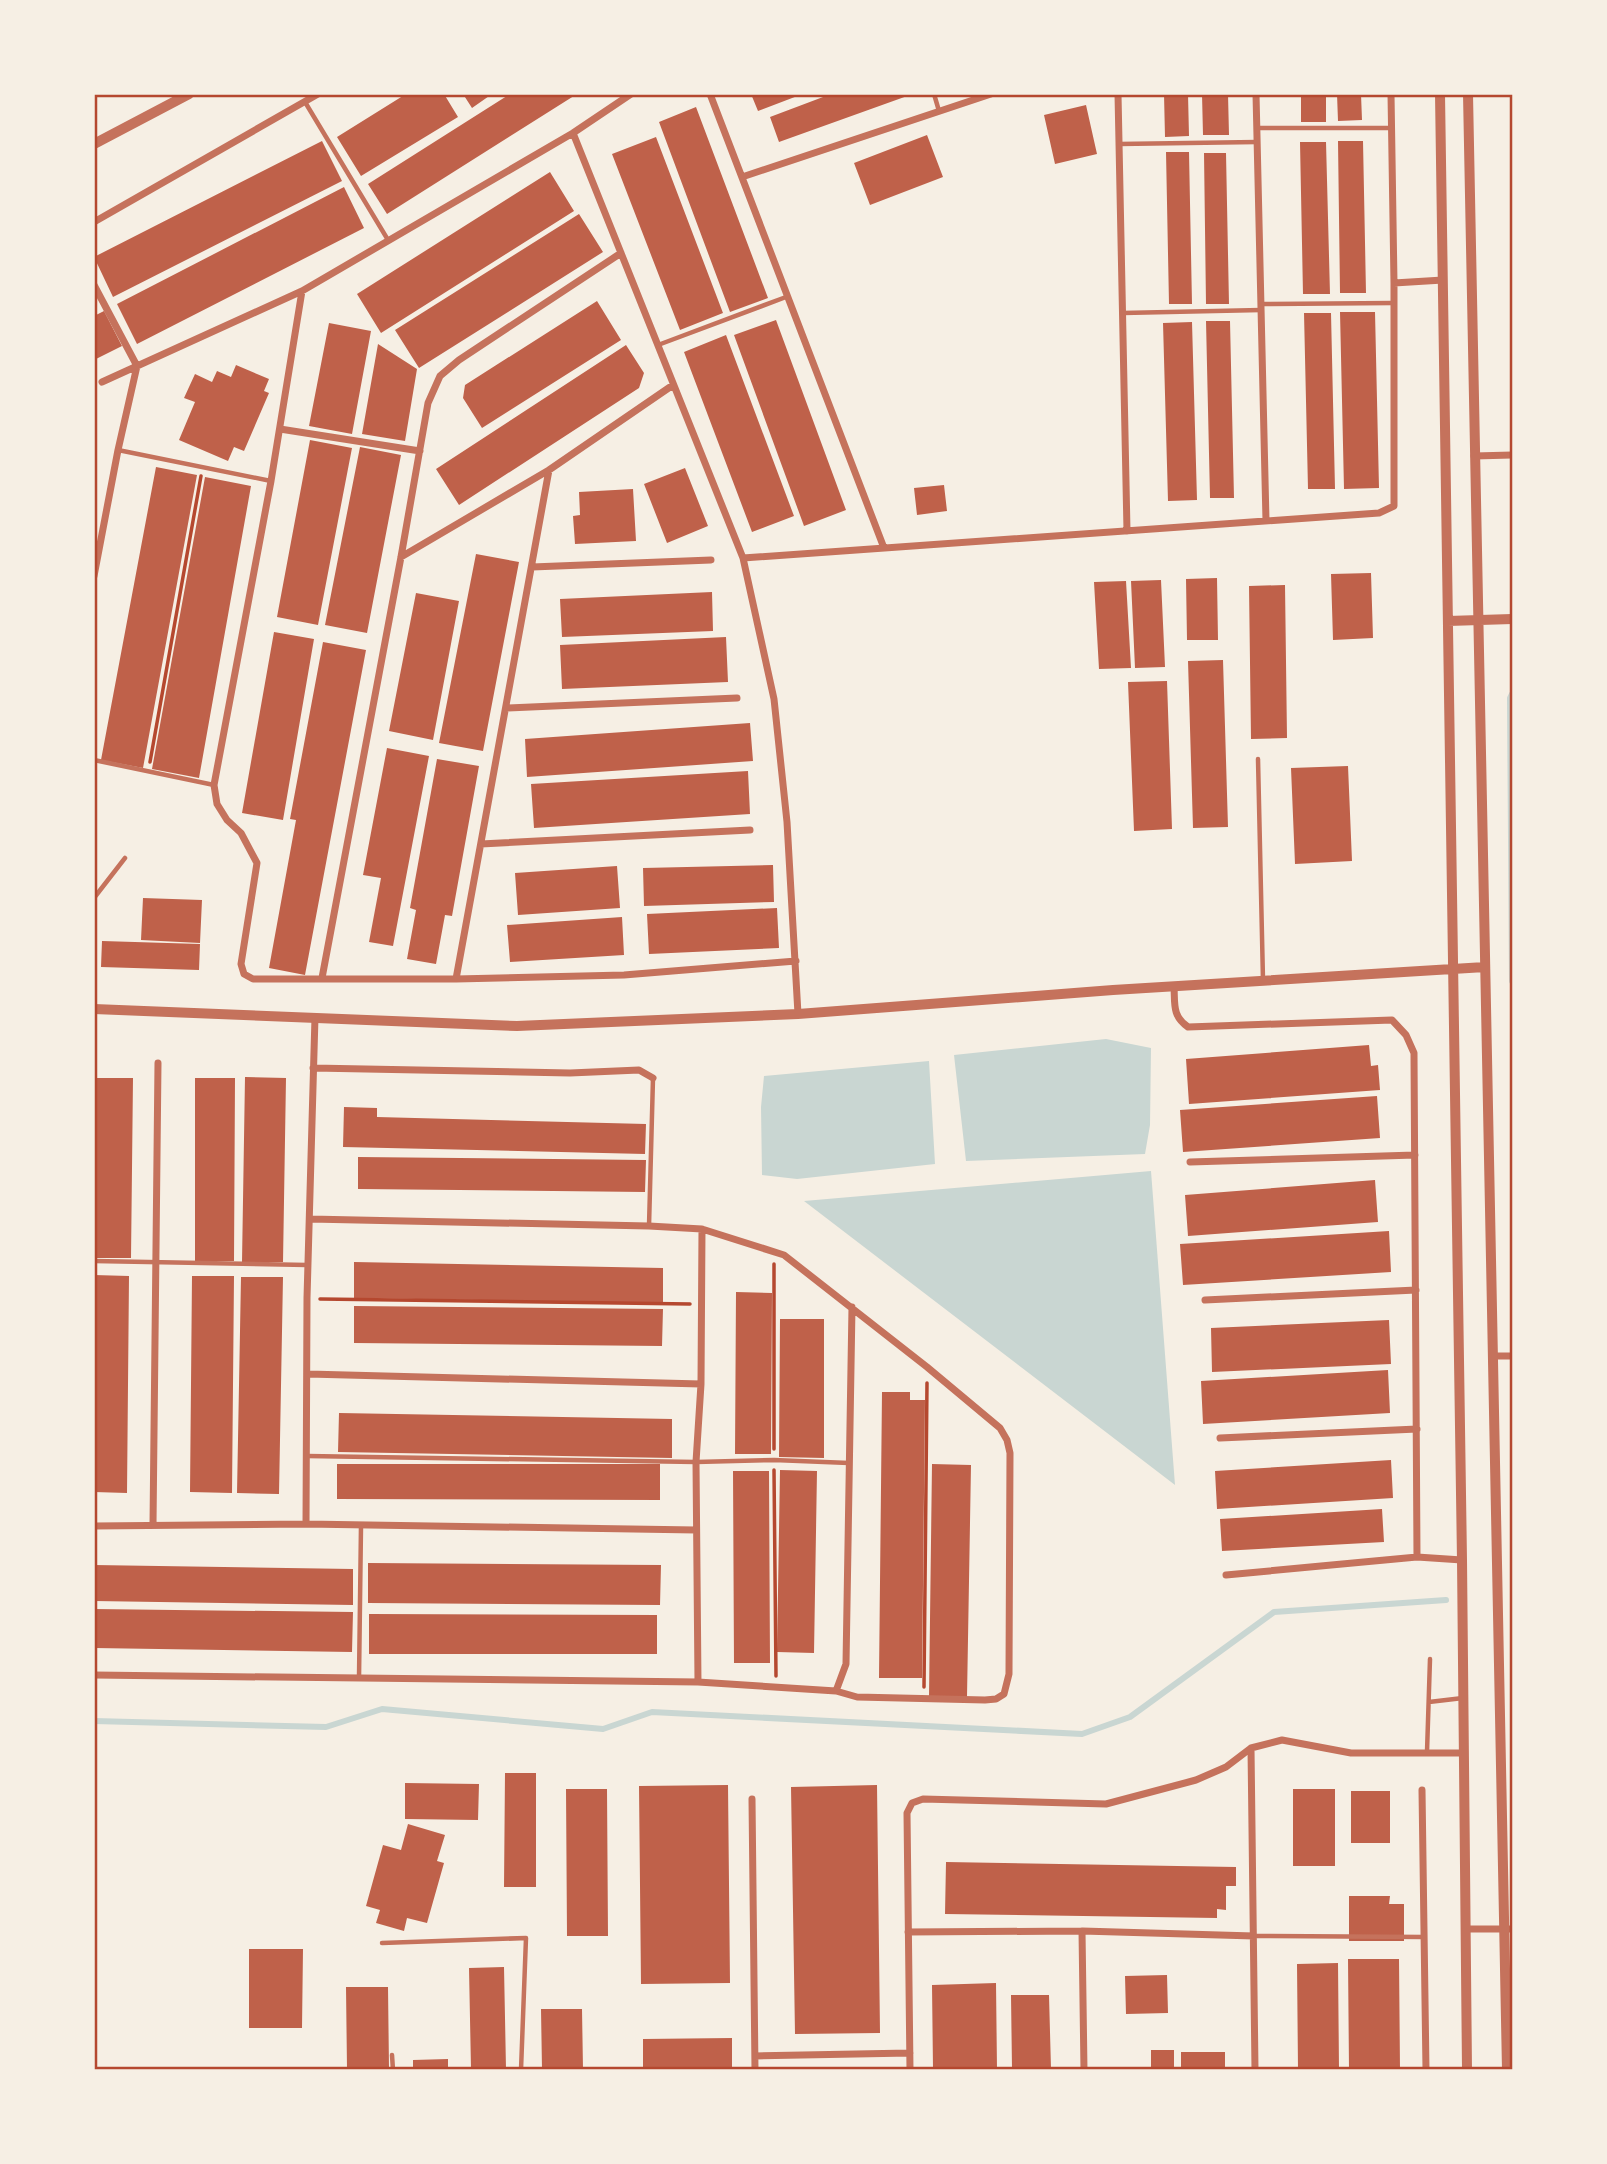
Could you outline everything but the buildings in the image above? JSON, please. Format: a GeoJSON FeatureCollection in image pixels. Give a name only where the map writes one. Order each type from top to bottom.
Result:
{"type":"FeatureCollection","features":[{"type":"Feature","properties":{"kind":"street"},"geometry":{"type":"LineString","coordinates":[[94,144],[189,94]]}},
{"type":"Feature","properties":{"kind":"street"},"geometry":{"type":"LineString","coordinates":[[94,222],[318,94]]}},
{"type":"Feature","properties":{"kind":"street"},"geometry":{"type":"LineString","coordinates":[[102,382],[302,291],[573,133],[631,94]]}},
{"type":"Feature","properties":{"kind":"street"},"geometry":{"type":"LineString","coordinates":[[710,94],[884,548]]}},
{"type":"Feature","properties":{"kind":"street"},"geometry":{"type":"LineString","coordinates":[[742,177],[991,94]]}},
{"type":"Feature","properties":{"kind":"street"},"geometry":{"type":"LineString","coordinates":[[1118,94],[1127,531]]}},
{"type":"Feature","properties":{"kind":"street"},"geometry":{"type":"LineString","coordinates":[[1256,94],[1266,521]]}},
{"type":"Feature","properties":{"kind":"street"},"geometry":{"type":"LineString","coordinates":[[743,558],[1379,513],[1394,506],[1391,94]]}},
{"type":"Feature","properties":{"kind":"street"},"geometry":{"type":"LineString","coordinates":[[1440,94],[1457,1559],[1464,1698],[1467,2070]]}},
{"type":"Feature","properties":{"kind":"street"},"geometry":{"type":"LineString","coordinates":[[1468,94],[1493,1356],[1508,1929],[1507,2070]]}},
{"type":"Feature","properties":{"kind":"street"},"geometry":{"type":"LineString","coordinates":[[573,133],[743,558],[774,699],[787,822],[798,1014]]}},
{"type":"Feature","properties":{"kind":"street"},"geometry":{"type":"LineString","coordinates":[[322,978],[428,403],[440,376],[458,360],[621,253]]}},
{"type":"Feature","properties":{"kind":"street"},"geometry":{"type":"LineString","coordinates":[[1394,284],[1443,280]]}},
{"type":"Feature","properties":{"kind":"street"},"geometry":{"type":"LineString","coordinates":[[94,285],[137,366],[94,576]]}},
{"type":"Feature","properties":{"kind":"street"},"geometry":{"type":"LineString","coordinates":[[302,291],[271,481],[214,785],[217,804],[227,820],[241,833],[257,863],[241,964],[244,974],[253,979],[456,979],[624,975],[796,961]]}},
{"type":"Feature","properties":{"kind":"street"},"geometry":{"type":"LineString","coordinates":[[401,557],[549,470],[673,385]]}},
{"type":"Feature","properties":{"kind":"street"},"geometry":{"type":"LineString","coordinates":[[280,429],[420,451]]}},
{"type":"Feature","properties":{"kind":"street"},"geometry":{"type":"LineString","coordinates":[[1474,456],[1513,455]]}},
{"type":"Feature","properties":{"kind":"street"},"geometry":{"type":"LineString","coordinates":[[456,979],[549,470]]}},
{"type":"Feature","properties":{"kind":"street"},"geometry":{"type":"LineString","coordinates":[[532,567],[711,560]]}},
{"type":"Feature","properties":{"kind":"street"},"geometry":{"type":"LineString","coordinates":[[1448,621],[1513,619]]}},
{"type":"Feature","properties":{"kind":"street"},"geometry":{"type":"LineString","coordinates":[[506,708],[737,698]]}},
{"type":"Feature","properties":{"kind":"street"},"geometry":{"type":"LineString","coordinates":[[481,844],[750,830]]}},
{"type":"Feature","properties":{"kind":"street"},"geometry":{"type":"LineString","coordinates":[[94,1009],[517,1026],[798,1014],[1174,986],[1485,967]]}},
{"type":"Feature","properties":{"kind":"street"},"geometry":{"type":"LineString","coordinates":[[1174,986],[1175,1013],[1188,1027],[1392,1020],[1406,1035],[1414,1052],[1418,1557]]}},
{"type":"Feature","properties":{"kind":"street"},"geometry":{"type":"LineString","coordinates":[[306,1524],[307,1298],[315,1017]]}},
{"type":"Feature","properties":{"kind":"street"},"geometry":{"type":"LineString","coordinates":[[153,1525],[158,1063]]}},
{"type":"Feature","properties":{"kind":"street"},"geometry":{"type":"LineString","coordinates":[[313,1068],[570,1073],[639,1070],[653,1079]]}},
{"type":"Feature","properties":{"kind":"street"},"geometry":{"type":"LineString","coordinates":[[1190,1162],[1415,1155]]}},
{"type":"Feature","properties":{"kind":"street"},"geometry":{"type":"LineString","coordinates":[[94,1675],[698,1682],[836,1692],[857,1698],[985,1700],[996,1699],[1004,1694],[1009,1674],[1010,1452],[1007,1440],[1000,1428],[927,1367],[784,1255],[702,1229],[310,1219]]}},
{"type":"Feature","properties":{"kind":"street"},"geometry":{"type":"LineString","coordinates":[[698,1682],[696,1462],[701,1384],[702,1229]]}},
{"type":"Feature","properties":{"kind":"street"},"geometry":{"type":"LineString","coordinates":[[1205,1300],[1416,1290]]}},
{"type":"Feature","properties":{"kind":"street"},"geometry":{"type":"LineString","coordinates":[[836,1692],[846,1664],[852,1307]]}},
{"type":"Feature","properties":{"kind":"street"},"geometry":{"type":"LineString","coordinates":[[1493,1356],[1513,1356]]}},
{"type":"Feature","properties":{"kind":"street"},"geometry":{"type":"LineString","coordinates":[[308,1374],[701,1384]]}},
{"type":"Feature","properties":{"kind":"street"},"geometry":{"type":"LineString","coordinates":[[1220,1438],[1417,1429]]}},
{"type":"Feature","properties":{"kind":"street"},"geometry":{"type":"LineString","coordinates":[[94,1526],[306,1524],[696,1531]]}},
{"type":"Feature","properties":{"kind":"street"},"geometry":{"type":"LineString","coordinates":[[1226,1575],[1418,1557],[1457,1559]]}},
{"type":"Feature","properties":{"kind":"street"},"geometry":{"type":"LineString","coordinates":[[910,2070],[907,1813],[912,1802],[923,1800],[1106,1804],[1196,1780],[1226,1766],[1251,1748],[1282,1741],[1351,1753],[1464,1753]]}},
{"type":"Feature","properties":{"kind":"street"},"geometry":{"type":"LineString","coordinates":[[1251,1748],[1255,2070]]}},
{"type":"Feature","properties":{"kind":"street"},"geometry":{"type":"LineString","coordinates":[[1422,1790],[1426,2070]]}},
{"type":"Feature","properties":{"kind":"street"},"geometry":{"type":"LineString","coordinates":[[752,1799],[755,2070]]}},
{"type":"Feature","properties":{"kind":"street"},"geometry":{"type":"LineString","coordinates":[[1465,1929],[1508,1929]]}},
{"type":"Feature","properties":{"kind":"street"},"geometry":{"type":"LineString","coordinates":[[908,1932],[1082,1931],[1254,1936]]}},
{"type":"Feature","properties":{"kind":"street"},"geometry":{"type":"LineString","coordinates":[[1082,1931],[1084,2070]]}},
{"type":"Feature","properties":{"kind":"street"},"geometry":{"type":"LineString","coordinates":[[755,2056],[910,2053]]}},
{"type":"Feature","properties":{"kind":"lane"},"geometry":{"type":"LineString","coordinates":[[934,94],[940,111]]}},
{"type":"Feature","properties":{"kind":"lane"},"geometry":{"type":"LineString","coordinates":[[305,102],[388,240]]}},
{"type":"Feature","properties":{"kind":"lane"},"geometry":{"type":"LineString","coordinates":[[1257,128],[1392,128]]}},
{"type":"Feature","properties":{"kind":"lane"},"geometry":{"type":"LineString","coordinates":[[1118,144],[1257,142]]}},
{"type":"Feature","properties":{"kind":"lane"},"geometry":{"type":"LineString","coordinates":[[657,345],[786,297]]}},
{"type":"Feature","properties":{"kind":"lane"},"geometry":{"type":"LineString","coordinates":[[1122,313],[1394,303]]}},
{"type":"Feature","properties":{"kind":"lane"},"geometry":{"type":"LineString","coordinates":[[118,450],[271,481]]}},
{"type":"Feature","properties":{"kind":"lane"},"geometry":{"type":"LineString","coordinates":[[1258,759],[1263,981]]}},
{"type":"Feature","properties":{"kind":"lane"},"geometry":{"type":"LineString","coordinates":[[94,760],[214,785]]}},
{"type":"Feature","properties":{"kind":"lane"},"geometry":{"type":"LineString","coordinates":[[94,898],[125,858]]}},
{"type":"Feature","properties":{"kind":"lane"},"geometry":{"type":"LineString","coordinates":[[649,1226],[653,1079]]}},
{"type":"Feature","properties":{"kind":"lane"},"geometry":{"type":"LineString","coordinates":[[94,1261],[308,1265]]}},
{"type":"Feature","properties":{"kind":"lane"},"geometry":{"type":"LineString","coordinates":[[307,1456],[849,1463]]}},
{"type":"Feature","properties":{"kind":"lane"},"geometry":{"type":"LineString","coordinates":[[359,1679],[361,1526]]}},
{"type":"Feature","properties":{"kind":"lane"},"geometry":{"type":"LineString","coordinates":[[1427,1752],[1430,1659]]}},
{"type":"Feature","properties":{"kind":"lane"},"geometry":{"type":"LineString","coordinates":[[1429,1702],[1464,1698]]}},
{"type":"Feature","properties":{"kind":"lane"},"geometry":{"type":"LineString","coordinates":[[1254,1936],[1424,1937]]}},
{"type":"Feature","properties":{"kind":"lane"},"geometry":{"type":"LineString","coordinates":[[382,1943],[526,1938],[521,2070]]}},
{"type":"Feature","properties":{"kind":"lane"},"geometry":{"type":"LineString","coordinates":[[392,2055],[393,2070]]}},
{"type":"Feature","properties":{"kind":"path"},"geometry":{"type":"LineString","coordinates":[[148,772],[202,467]]}},
{"type":"Feature","properties":{"kind":"path"},"geometry":{"type":"LineString","coordinates":[[307,1298],[701,1304]]}},
{"type":"Feature","properties":{"kind":"path"},"geometry":{"type":"LineString","coordinates":[[924,1699],[927,1367]]}},
{"type":"Feature","properties":{"kind":"shaded area"},"geometry":{"type":"Polygon","coordinates":[[[1106,1039],[1151,1048],[1150,1125],[1145,1154],[966,1161],[954,1055],[1106,1039]]]}},
{"type":"Feature","properties":{"kind":"shaded area"},"geometry":{"type":"Polygon","coordinates":[[[929,1061],[935,1164],[797,1179],[762,1175],[761,1107],[764,1076],[929,1061]]]}},
{"type":"Feature","properties":{"kind":"shaded area"},"geometry":{"type":"Polygon","coordinates":[[[1151,1171],[1175,1485],[804,1201],[1151,1171]]]}},
{"type":"Feature","properties":{"kind":"waterway"},"geometry":{"type":"LineString","coordinates":[[1512,694],[1512,981]]}},
{"type":"Feature","properties":{"kind":"waterway"},"geometry":{"type":"LineString","coordinates":[[94,1721],[326,1727],[382,1709],[603,1729],[652,1712],[1082,1734],[1130,1717],[1274,1612],[1446,1600]]}}]}
